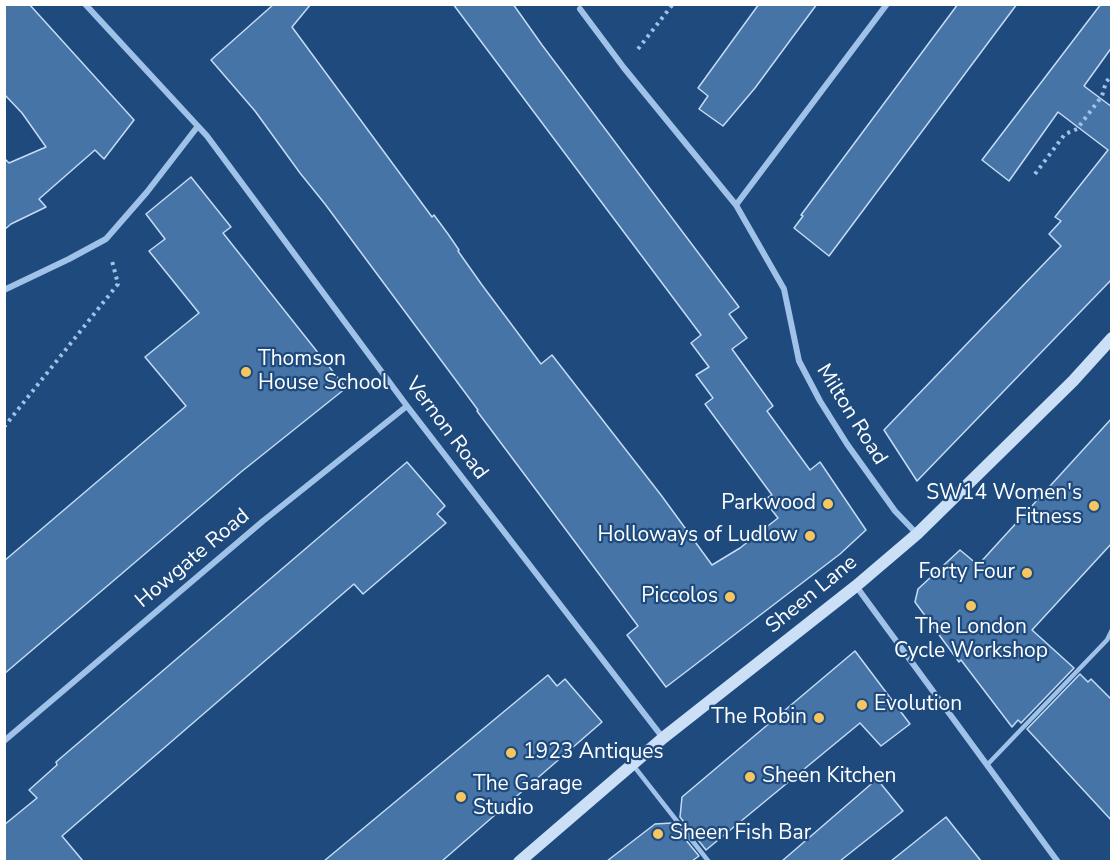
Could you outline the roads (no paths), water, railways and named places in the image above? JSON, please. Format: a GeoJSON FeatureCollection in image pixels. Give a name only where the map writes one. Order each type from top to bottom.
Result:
{"type":"FeatureCollection","features":[{"type":"Feature","properties":{"kind":"main road","name":"Sheen Lane"},"geometry":{"type":"LineString","coordinates":[[519,861],[663,738],[856,586],[917,534],[1073,381],[1112,338]]}},
{"type":"Feature","properties":{"kind":"street","name":"Vernon Road"},"geometry":{"type":"LineString","coordinates":[[85,4],[198,126],[407,406],[663,738]]}},
{"type":"Feature","properties":{"kind":"street"},"geometry":{"type":"LineString","coordinates":[[736,205],[887,4]]}},
{"type":"Feature","properties":{"kind":"street","name":"Milton Road"},"geometry":{"type":"LineString","coordinates":[[580,9],[624,68],[736,205],[784,289],[799,361],[820,401],[847,444],[895,511],[917,534]]}},
{"type":"Feature","properties":{"kind":"street"},"geometry":{"type":"LineString","coordinates":[[4,290],[69,259],[106,238],[147,192],[198,126]]}},
{"type":"Feature","properties":{"kind":"street","name":"Howgate Road"},"geometry":{"type":"LineString","coordinates":[[4,741],[263,521],[407,406]]}},
{"type":"Feature","properties":{"kind":"street"},"geometry":{"type":"LineString","coordinates":[[856,586],[1058,861]]}},
{"type":"Feature","properties":{"kind":"lane"},"geometry":{"type":"LineString","coordinates":[[987,765],[1107,640],[1112,630]]}},
{"type":"Feature","properties":{"kind":"lane"},"geometry":{"type":"LineString","coordinates":[[633,765],[709,861]]}},
{"type":"Feature","properties":{"kind":"place","name":"Thomson House School"},"geometry":{"type":"Point","coordinates":[246,372]}},
{"type":"Feature","properties":{"kind":"place","name":"Parkwood"},"geometry":{"type":"Point","coordinates":[828,504]}},
{"type":"Feature","properties":{"kind":"place","name":"SW14 Women's Fitness"},"geometry":{"type":"Point","coordinates":[1094,506]}},
{"type":"Feature","properties":{"kind":"place","name":"Holloways of Ludlow"},"geometry":{"type":"Point","coordinates":[810,536]}},
{"type":"Feature","properties":{"kind":"place","name":"Forty Four"},"geometry":{"type":"Point","coordinates":[1027,573]}},
{"type":"Feature","properties":{"kind":"place","name":"Piccolos"},"geometry":{"type":"Point","coordinates":[730,597]}},
{"type":"Feature","properties":{"kind":"place","name":"The London Cycle Workshop"},"geometry":{"type":"Point","coordinates":[971,606]}},
{"type":"Feature","properties":{"kind":"place","name":"Evolution"},"geometry":{"type":"Point","coordinates":[862,705]}},
{"type":"Feature","properties":{"kind":"place","name":"The Robin"},"geometry":{"type":"Point","coordinates":[819,718]}},
{"type":"Feature","properties":{"kind":"place","name":"1923 Antiques"},"geometry":{"type":"Point","coordinates":[511,753]}},
{"type":"Feature","properties":{"kind":"place","name":"Sheen Kitchen"},"geometry":{"type":"Point","coordinates":[750,777]}},
{"type":"Feature","properties":{"kind":"place","name":"The Garage Studio"},"geometry":{"type":"Point","coordinates":[461,797]}},
{"type":"Feature","properties":{"kind":"place","name":"Sheen Fish Bar"},"geometry":{"type":"Point","coordinates":[658,834]}}]}
